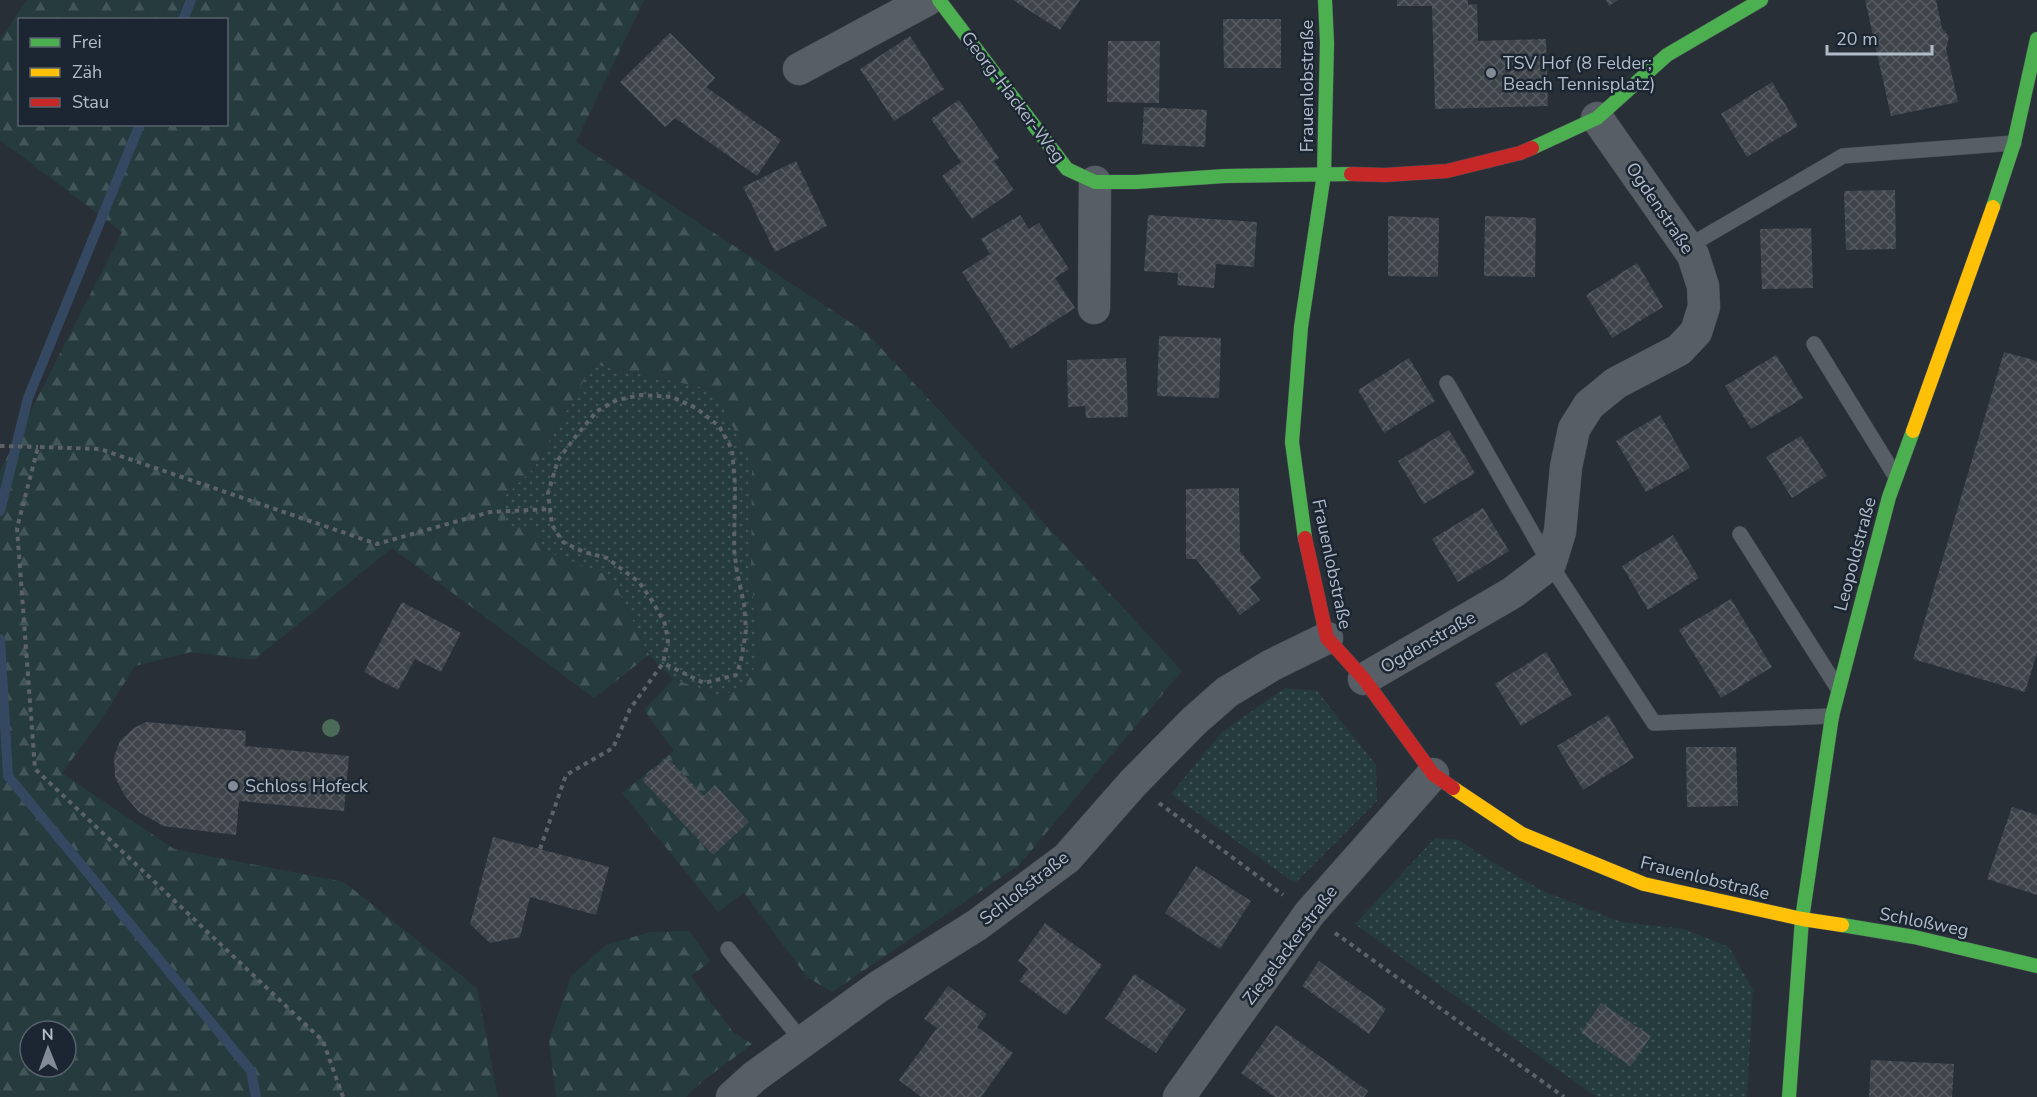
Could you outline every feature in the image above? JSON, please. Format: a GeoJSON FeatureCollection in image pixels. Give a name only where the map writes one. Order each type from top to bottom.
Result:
{"type":"FeatureCollection","features":[{"type":"Feature","properties":{"kind":"street"},"geometry":{"type":"LineString","coordinates":[[799,69],[927,0]]}},
{"type":"Feature","properties":{"kind":"street","name":"Georg-Hacker-Weg"},"geometry":{"type":"LineString","coordinates":[[939,0],[1067,169],[1095,182],[1324,174]]}},
{"type":"Feature","properties":{"kind":"street","name":"Frauenlobstraße"},"geometry":{"type":"LineString","coordinates":[[1325,0],[1327,43],[1324,174],[1300,327],[1292,442],[1304,531],[1327,638],[1364,680],[1433,774],[1522,834],[1644,884],[1802,919]]}},
{"type":"Feature","properties":{"kind":"street"},"geometry":{"type":"LineString","coordinates":[[1324,174],[1385,176],[1447,171],[1520,153],[1597,118],[1667,56],[1761,0]]}},
{"type":"Feature","properties":{"kind":"street","name":"Leopoldstraße"},"geometry":{"type":"LineString","coordinates":[[1789,1097],[1802,919],[1832,716],[1838,690],[1889,497],[2014,143],[2037,39]]}},
{"type":"Feature","properties":{"kind":"street","name":"Ogdenstraße"},"geometry":{"type":"LineString","coordinates":[[1364,680],[1512,593],[1550,564],[1560,532],[1566,467],[1574,429],[1589,405],[1616,383],[1679,350],[1696,332],[1704,307],[1703,286],[1693,255],[1597,118]]}},
{"type":"Feature","properties":{"kind":"street"},"geometry":{"type":"LineString","coordinates":[[1094,309],[1095,182]]}},
{"type":"Feature","properties":{"kind":"street","name":"Schloßstraße"},"geometry":{"type":"LineString","coordinates":[[732,1097],[754,1077],[878,987],[977,925],[1067,858],[1133,783],[1194,721],[1227,692],[1272,665],[1327,638]]}},
{"type":"Feature","properties":{"kind":"street","name":"Ziegelackerstraße"},"geometry":{"type":"LineString","coordinates":[[1179,1097],[1309,914],[1433,774]]}},
{"type":"Feature","properties":{"kind":"street","name":"Schloßweg"},"geometry":{"type":"LineString","coordinates":[[1802,919],[1914,937],[2037,966]]}},
{"type":"Feature","properties":{"kind":"lane"},"geometry":{"type":"LineString","coordinates":[[1687,247],[1843,156],[2014,143]]}},
{"type":"Feature","properties":{"kind":"lane"},"geometry":{"type":"LineString","coordinates":[[1814,344],[1896,477]]}},
{"type":"Feature","properties":{"kind":"lane"},"geometry":{"type":"LineString","coordinates":[[1447,383],[1550,564],[1654,723],[1832,716]]}},
{"type":"Feature","properties":{"kind":"lane"},"geometry":{"type":"LineString","coordinates":[[1740,534],[1838,690]]}},
{"type":"Feature","properties":{"kind":"lane"},"geometry":{"type":"LineString","coordinates":[[728,949],[803,1042]]}},
{"type":"Feature","properties":{"kind":"path"},"geometry":{"type":"LineString","coordinates":[[540,849],[566,775],[613,748],[630,709],[663,663],[668,641],[665,624],[639,582],[607,558],[584,552],[563,542],[552,525],[548,493],[558,460],[597,411],[617,400],[641,395],[672,397],[696,408],[719,426],[732,449],[735,485],[734,549],[744,604],[746,630],[741,661],[736,675],[704,683],[663,663]]}},
{"type":"Feature","properties":{"kind":"path"},"geometry":{"type":"LineString","coordinates":[[0,446],[100,449],[377,544],[490,512],[550,509]]}},
{"type":"Feature","properties":{"kind":"path"},"geometry":{"type":"LineString","coordinates":[[38,447],[17,528],[35,769],[323,1041],[343,1097]]}},
{"type":"Feature","properties":{"kind":"path"},"geometry":{"type":"LineString","coordinates":[[1133,783],[1309,914],[1564,1097]]}},
{"type":"Feature","properties":{"kind":"green space"},"geometry":{"type":"Polygon","coordinates":[[[27,0],[644,0],[576,142],[868,334],[1182,671],[1019,865],[832,992],[807,977],[744,893],[718,912],[622,793],[674,751],[644,710],[673,679],[722,696],[746,685],[758,660],[751,567],[752,464],[714,390],[593,364],[534,468],[504,497],[506,528],[534,525],[543,550],[612,577],[649,655],[594,698],[392,548],[254,660],[191,652],[135,666],[101,720],[62,773],[174,849],[344,882],[477,988],[498,1097],[0,1097],[0,471],[122,232],[0,140],[0,39],[27,0]]]}},
{"type":"Feature","properties":{"kind":"green space"},"geometry":{"type":"Polygon","coordinates":[[[593,364],[714,390],[752,463],[751,567],[758,660],[746,685],[722,696],[673,679],[649,655],[612,578],[543,550],[506,528],[504,496],[534,468],[593,364]]]}},
{"type":"Feature","properties":{"kind":"green space"},"geometry":{"type":"Polygon","coordinates":[[[1285,688],[1317,691],[1376,765],[1377,801],[1295,883],[1171,794],[1222,732],[1285,688]]]}},
{"type":"Feature","properties":{"kind":"green space"},"geometry":{"type":"Polygon","coordinates":[[[1435,838],[1459,840],[1543,891],[1621,922],[1684,929],[1729,947],[1753,990],[1747,1097],[1596,1097],[1355,924],[1435,838]]]}},
{"type":"Feature","properties":{"kind":"green space"},"geometry":{"type":"Polygon","coordinates":[[[689,931],[711,961],[691,976],[733,1032],[752,1044],[704,1080],[686,1097],[556,1097],[549,1041],[571,976],[606,945],[650,932],[689,931]]]}},
{"type":"Feature","properties":{"kind":"building"},"geometry":{"type":"Polygon","coordinates":[[[1013,0],[1080,0],[1060,30],[1013,0]]]}},
{"type":"Feature","properties":{"kind":"building","name":"TSV Hof (8 Felder; Beach Tennisplatz)"},"geometry":{"type":"Polygon","coordinates":[[[1397,0],[1468,0],[1468,5],[1477,4],[1478,41],[1546,39],[1548,106],[1435,109],[1432,6],[1397,6],[1397,0]]]}},
{"type":"Feature","properties":{"kind":"building"},"geometry":{"type":"Polygon","coordinates":[[[1606,0],[1618,0],[1609,6],[1606,0]]]}},
{"type":"Feature","properties":{"kind":"building"},"geometry":{"type":"Polygon","coordinates":[[[1865,0],[1936,0],[1942,28],[1949,37],[1946,49],[1958,102],[1891,116],[1865,0]]]}},
{"type":"Feature","properties":{"kind":"building"},"geometry":{"type":"Polygon","coordinates":[[[1223,19],[1281,19],[1281,68],[1224,68],[1223,19]]]}},
{"type":"Feature","properties":{"kind":"building"},"geometry":{"type":"Polygon","coordinates":[[[670,33],[715,78],[706,87],[781,140],[757,176],[675,118],[665,127],[620,82],[670,33]]]}},
{"type":"Feature","properties":{"kind":"building"},"geometry":{"type":"Polygon","coordinates":[[[910,36],[944,89],[894,121],[860,69],[910,36]]]}},
{"type":"Feature","properties":{"kind":"building"},"geometry":{"type":"Polygon","coordinates":[[[1108,41],[1160,41],[1159,103],[1107,102],[1108,41]]]}},
{"type":"Feature","properties":{"kind":"building"},"geometry":{"type":"Polygon","coordinates":[[[1772,82],[1798,126],[1747,157],[1721,114],[1772,82]]]}},
{"type":"Feature","properties":{"kind":"building"},"geometry":{"type":"Polygon","coordinates":[[[959,100],[999,158],[994,161],[1014,190],[972,219],[942,176],[961,162],[931,119],[959,100]]]}},
{"type":"Feature","properties":{"kind":"building"},"geometry":{"type":"Polygon","coordinates":[[[1144,107],[1207,110],[1205,147],[1142,144],[1144,107]]]}},
{"type":"Feature","properties":{"kind":"building"},"geometry":{"type":"Polygon","coordinates":[[[796,161],[827,226],[775,252],[743,187],[796,161]]]}},
{"type":"Feature","properties":{"kind":"building"},"geometry":{"type":"Polygon","coordinates":[[[1895,190],[1896,249],[1846,250],[1844,191],[1895,190]]]}},
{"type":"Feature","properties":{"kind":"building"},"geometry":{"type":"Polygon","coordinates":[[[1020,215],[1029,229],[1039,223],[1069,269],[1055,278],[1075,308],[1011,349],[962,272],[990,254],[981,239],[1020,215]]]}},
{"type":"Feature","properties":{"kind":"building"},"geometry":{"type":"Polygon","coordinates":[[[1148,215],[1257,222],[1254,267],[1216,264],[1214,288],[1177,285],[1178,273],[1144,271],[1148,215]]]}},
{"type":"Feature","properties":{"kind":"building"},"geometry":{"type":"Polygon","coordinates":[[[1388,216],[1439,218],[1438,277],[1388,276],[1388,216]]]}},
{"type":"Feature","properties":{"kind":"building"},"geometry":{"type":"Polygon","coordinates":[[[1485,216],[1536,218],[1535,277],[1484,276],[1485,216]]]}},
{"type":"Feature","properties":{"kind":"building"},"geometry":{"type":"Polygon","coordinates":[[[1811,228],[1813,288],[1762,289],[1760,229],[1811,228]]]}},
{"type":"Feature","properties":{"kind":"building"},"geometry":{"type":"Polygon","coordinates":[[[1637,263],[1663,307],[1612,338],[1586,295],[1637,263]]]}},
{"type":"Feature","properties":{"kind":"building"},"geometry":{"type":"Polygon","coordinates":[[[1159,336],[1221,338],[1219,398],[1157,396],[1159,336]]]}},
{"type":"Feature","properties":{"kind":"building"},"geometry":{"type":"Polygon","coordinates":[[[2004,352],[2037,361],[2037,653],[2025,692],[1913,659],[2004,352]]]}},
{"type":"Feature","properties":{"kind":"building"},"geometry":{"type":"Polygon","coordinates":[[[1776,355],[1803,398],[1751,429],[1725,386],[1776,355]]]}},
{"type":"Feature","properties":{"kind":"building"},"geometry":{"type":"Polygon","coordinates":[[[1126,358],[1128,417],[1086,418],[1085,406],[1068,407],[1067,360],[1126,358]]]}},
{"type":"Feature","properties":{"kind":"building"},"geometry":{"type":"Polygon","coordinates":[[[1409,358],[1435,401],[1384,433],[1358,390],[1409,358]]]}},
{"type":"Feature","properties":{"kind":"building"},"geometry":{"type":"Polygon","coordinates":[[[1660,415],[1690,468],[1646,492],[1616,441],[1660,415]]]}},
{"type":"Feature","properties":{"kind":"building"},"geometry":{"type":"Polygon","coordinates":[[[1449,430],[1475,473],[1424,504],[1398,461],[1449,430]]]}},
{"type":"Feature","properties":{"kind":"building"},"geometry":{"type":"Polygon","coordinates":[[[1801,436],[1827,476],[1792,498],[1766,457],[1801,436]]]}},
{"type":"Feature","properties":{"kind":"building"},"geometry":{"type":"Polygon","coordinates":[[[1239,488],[1240,551],[1261,578],[1250,587],[1260,600],[1240,615],[1196,559],[1186,559],[1186,489],[1239,488]]]}},
{"type":"Feature","properties":{"kind":"building"},"geometry":{"type":"Polygon","coordinates":[[[1483,508],[1509,551],[1458,582],[1432,539],[1483,508]]]}},
{"type":"Feature","properties":{"kind":"building"},"geometry":{"type":"Polygon","coordinates":[[[1673,535],[1699,578],[1648,610],[1622,566],[1673,535]]]}},
{"type":"Feature","properties":{"kind":"building"},"geometry":{"type":"Polygon","coordinates":[[[1731,599],[1772,667],[1721,698],[1679,630],[1731,599]]]}},
{"type":"Feature","properties":{"kind":"building"},"geometry":{"type":"Polygon","coordinates":[[[402,602],[461,633],[441,672],[415,659],[398,690],[364,672],[402,602]]]}},
{"type":"Feature","properties":{"kind":"building"},"geometry":{"type":"Polygon","coordinates":[[[1546,652],[1572,695],[1521,726],[1495,684],[1546,652]]]}},
{"type":"Feature","properties":{"kind":"building"},"geometry":{"type":"Polygon","coordinates":[[[1608,715],[1634,758],[1583,790],[1557,746],[1608,715]]]}},
{"type":"Feature","properties":{"kind":"building","name":"Schloss Hofeck"},"geometry":{"type":"Polygon","coordinates":[[[146,722],[246,731],[245,746],[349,756],[344,811],[239,801],[236,835],[163,826],[139,812],[125,796],[115,777],[114,757],[120,741],[134,728],[146,722]]]}},
{"type":"Feature","properties":{"kind":"building"},"geometry":{"type":"Polygon","coordinates":[[[1686,747],[1736,747],[1738,806],[1687,807],[1686,747]]]}},
{"type":"Feature","properties":{"kind":"building"},"geometry":{"type":"Polygon","coordinates":[[[667,757],[704,796],[715,785],[749,822],[713,855],[642,780],[667,757]]]}},
{"type":"Feature","properties":{"kind":"building"},"geometry":{"type":"Polygon","coordinates":[[[2012,807],[2037,815],[2037,895],[1987,879],[2012,807]]]}},
{"type":"Feature","properties":{"kind":"building"},"geometry":{"type":"Polygon","coordinates":[[[493,837],[609,867],[596,915],[530,897],[520,937],[490,943],[470,924],[493,837]]]}},
{"type":"Feature","properties":{"kind":"building"},"geometry":{"type":"Polygon","coordinates":[[[1196,866],[1251,901],[1220,949],[1165,913],[1196,866]]]}},
{"type":"Feature","properties":{"kind":"building"},"geometry":{"type":"Polygon","coordinates":[[[1045,923],[1102,965],[1066,1015],[1019,981],[1028,969],[1018,961],[1045,923]]]}},
{"type":"Feature","properties":{"kind":"building"},"geometry":{"type":"Polygon","coordinates":[[[1319,961],[1386,1009],[1369,1034],[1302,986],[1319,961]]]}},
{"type":"Feature","properties":{"kind":"building"},"geometry":{"type":"Polygon","coordinates":[[[1134,974],[1186,1009],[1156,1053],[1105,1019],[1134,974]]]}},
{"type":"Feature","properties":{"kind":"building"},"geometry":{"type":"Polygon","coordinates":[[[948,986],[987,1014],[977,1027],[1013,1053],[981,1097],[921,1097],[899,1080],[937,1028],[924,1019],[948,986]]]}},
{"type":"Feature","properties":{"kind":"building"},"geometry":{"type":"Polygon","coordinates":[[[1601,1003],[1651,1036],[1631,1066],[1581,1033],[1601,1003]]]}},
{"type":"Feature","properties":{"kind":"building"},"geometry":{"type":"Polygon","coordinates":[[[1276,1025],[1368,1091],[1364,1097],[1275,1097],[1241,1073],[1276,1025]]]}},
{"type":"Feature","properties":{"kind":"building"},"geometry":{"type":"Polygon","coordinates":[[[1871,1060],[1954,1064],[1952,1097],[1869,1097],[1871,1060]]]}},
{"type":"Feature","properties":{"kind":"waterway"},"geometry":{"type":"LineString","coordinates":[[184,18],[191,0]]}},
{"type":"Feature","properties":{"kind":"waterway"},"geometry":{"type":"LineString","coordinates":[[0,511],[28,398],[139,126]]}},
{"type":"Feature","properties":{"kind":"waterway"},"geometry":{"type":"LineString","coordinates":[[0,639],[8,776],[251,1071],[256,1097]]}},
{"type":"Feature","properties":{"kind":"traffic: fast"},"geometry":{"type":"LineString","coordinates":[[939,0],[1067,169],[1095,182],[1136,182],[1225,176],[1351,174]]}},
{"type":"Feature","properties":{"kind":"traffic: fast"},"geometry":{"type":"LineString","coordinates":[[1305,538],[1292,442],[1301,327],[1324,174],[1327,43],[1325,0]]}},
{"type":"Feature","properties":{"kind":"traffic: fast"},"geometry":{"type":"LineString","coordinates":[[1532,148],[1597,118],[1667,55],[1761,0]]}},
{"type":"Feature","properties":{"kind":"traffic: fast"},"geometry":{"type":"LineString","coordinates":[[1993,207],[2014,143],[2037,39]]}},
{"type":"Feature","properties":{"kind":"traffic: fast"},"geometry":{"type":"LineString","coordinates":[[1789,1097],[1802,919],[1832,716],[1889,497],[1913,431]]}},
{"type":"Feature","properties":{"kind":"traffic: fast"},"geometry":{"type":"LineString","coordinates":[[1842,925],[1914,937],[2037,966]]}},
{"type":"Feature","properties":{"kind":"traffic: slow"},"geometry":{"type":"LineString","coordinates":[[1913,431],[1993,207]]}},
{"type":"Feature","properties":{"kind":"traffic: slow"},"geometry":{"type":"LineString","coordinates":[[1453,788],[1522,834],[1644,884],[1802,919],[1842,925]]}},
{"type":"Feature","properties":{"kind":"traffic: jam"},"geometry":{"type":"LineString","coordinates":[[1351,174],[1385,175],[1447,171],[1532,148]]}},
{"type":"Feature","properties":{"kind":"traffic: jam"},"geometry":{"type":"LineString","coordinates":[[1305,538],[1327,638],[1364,679],[1433,774],[1453,788]]}},
{"type":"Feature","properties":{"kind":"place","name":"TSV Hof (8 Felder; Beach Tennisplatz)"},"geometry":{"type":"Point","coordinates":[1491,73]}},
{"type":"Feature","properties":{"kind":"place","name":"Schloss Hofeck"},"geometry":{"type":"Point","coordinates":[233,786]}}]}
